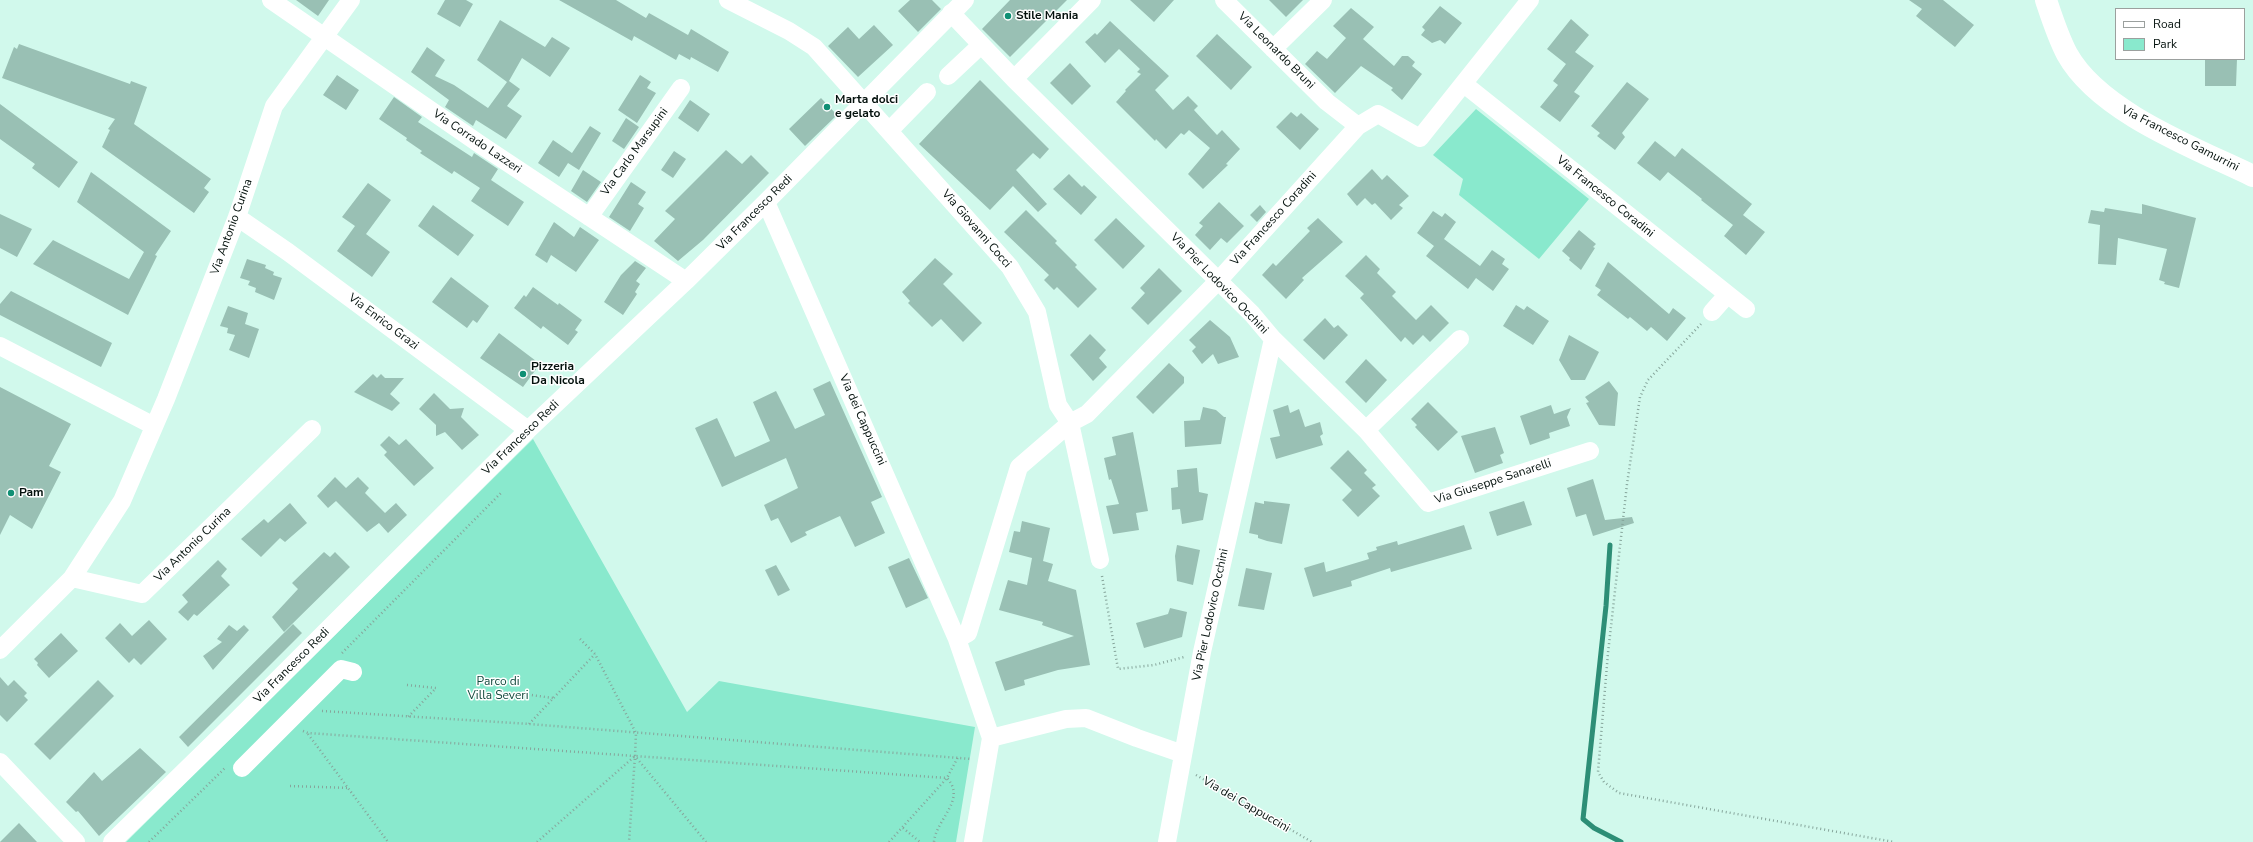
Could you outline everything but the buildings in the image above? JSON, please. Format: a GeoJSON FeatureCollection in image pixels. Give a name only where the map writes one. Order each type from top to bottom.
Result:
{"type":"FeatureCollection","features":[{"type":"Feature","properties":{"kind":"main road","name":"Via Francesco Gamurrini"},"geometry":{"type":"LineString","coordinates":[[2046,0],[2068,55],[2090,85],[2118,107],[2159,130],[2253,176]]}},
{"type":"Feature","properties":{"kind":"street","name":"Via Corrado Lazzeri"},"geometry":{"type":"LineString","coordinates":[[271,0],[589,217],[686,281]]}},
{"type":"Feature","properties":{"kind":"street","name":"Via Antonio Curina"},"geometry":{"type":"LineString","coordinates":[[0,650],[72,578],[122,502],[154,426],[237,217],[274,106],[351,0]]}},
{"type":"Feature","properties":{"kind":"street","name":"Via Giovanni Cocci"},"geometry":{"type":"LineString","coordinates":[[728,0],[789,31],[814,47],[1010,267],[1037,312],[1058,405],[1070,423],[1100,560]]}},
{"type":"Feature","properties":{"kind":"street","name":"Via Francesco Redi"},"geometry":{"type":"LineString","coordinates":[[112,842],[240,717],[528,430],[686,281],[965,0]]}},
{"type":"Feature","properties":{"kind":"street"},"geometry":{"type":"LineString","coordinates":[[1014,79],[1092,0]]}},
{"type":"Feature","properties":{"kind":"street","name":"Via Leonardo Bruni"},"geometry":{"type":"LineString","coordinates":[[1224,0],[1327,102],[1358,126]]}},
{"type":"Feature","properties":{"kind":"street"},"geometry":{"type":"LineString","coordinates":[[1273,49],[1322,0]]}},
{"type":"Feature","properties":{"kind":"street","name":"Via Francesco Coradini"},"geometry":{"type":"LineString","coordinates":[[1070,423],[1087,414],[1218,281],[1358,126],[1378,114],[1420,138],[1530,0]]}},
{"type":"Feature","properties":{"kind":"street","name":"Via Pier Lodovico Occhini"},"geometry":{"type":"LineString","coordinates":[[951,13],[1014,79],[1252,314],[1273,339],[1202,652],[1167,842]]}},
{"type":"Feature","properties":{"kind":"street"},"geometry":{"type":"LineString","coordinates":[[948,76],[981,45]]}},
{"type":"Feature","properties":{"kind":"street","name":"Via Francesco Coradini"},"geometry":{"type":"LineString","coordinates":[[1464,84],[1746,310]]}},
{"type":"Feature","properties":{"kind":"street","name":"Via Carlo Marsupini"},"geometry":{"type":"LineString","coordinates":[[589,217],[681,88]]}},
{"type":"Feature","properties":{"kind":"street"},"geometry":{"type":"LineString","coordinates":[[889,131],[927,92]]}},
{"type":"Feature","properties":{"kind":"street","name":"Via dei Cappuccini"},"geometry":{"type":"LineString","coordinates":[[766,202],[957,639],[991,738]]}},
{"type":"Feature","properties":{"kind":"street","name":"Via Enrico Grazi"},"geometry":{"type":"LineString","coordinates":[[237,217],[288,252],[528,430]]}},
{"type":"Feature","properties":{"kind":"street"},"geometry":{"type":"LineString","coordinates":[[1712,312],[1727,295]]}},
{"type":"Feature","properties":{"kind":"street","name":"Via Giuseppe Sanarelli"},"geometry":{"type":"LineString","coordinates":[[1273,339],[1366,430],[1428,504],[1590,451]]}},
{"type":"Feature","properties":{"kind":"street"},"geometry":{"type":"LineString","coordinates":[[1366,430],[1460,339]]}},
{"type":"Feature","properties":{"kind":"street"},"geometry":{"type":"LineString","coordinates":[[0,346],[154,426]]}},
{"type":"Feature","properties":{"kind":"street"},"geometry":{"type":"LineString","coordinates":[[957,639],[968,633],[1019,468],[1070,423]]}},
{"type":"Feature","properties":{"kind":"street","name":"Via Antonio Curina"},"geometry":{"type":"LineString","coordinates":[[72,578],[142,594],[312,429]]}},
{"type":"Feature","properties":{"kind":"street"},"geometry":{"type":"LineString","coordinates":[[237,765],[286,724],[341,670],[353,672]]}},
{"type":"Feature","properties":{"kind":"street"},"geometry":{"type":"LineString","coordinates":[[973,842],[991,738],[1066,719],[1086,718],[1136,738],[1183,760]]}},
{"type":"Feature","properties":{"kind":"street"},"geometry":{"type":"LineString","coordinates":[[0,762],[76,842]]}},
{"type":"Feature","properties":{"kind":"path"},"geometry":{"type":"LineString","coordinates":[[1712,312],[1648,380],[1640,397],[1626,484],[1608,653],[1598,772],[1604,782],[1619,793],[1894,842]]}},
{"type":"Feature","properties":{"kind":"path"},"geometry":{"type":"LineString","coordinates":[[337,657],[502,492]]}},
{"type":"Feature","properties":{"kind":"path"},"geometry":{"type":"LineString","coordinates":[[1100,560],[1118,669],[1154,665],[1202,652]]}},
{"type":"Feature","properties":{"kind":"path"},"geometry":{"type":"LineString","coordinates":[[580,639],[594,654],[636,733],[628,842]]}},
{"type":"Feature","properties":{"kind":"path"},"geometry":{"type":"LineString","coordinates":[[529,724],[594,654]]}},
{"type":"Feature","properties":{"kind":"path"},"geometry":{"type":"LineString","coordinates":[[407,685],[436,688],[407,718]]}},
{"type":"Feature","properties":{"kind":"path"},"geometry":{"type":"LineString","coordinates":[[524,694],[553,698]]}},
{"type":"Feature","properties":{"kind":"path"},"geometry":{"type":"LineString","coordinates":[[300,709],[407,718],[529,724],[986,760]]}},
{"type":"Feature","properties":{"kind":"path"},"geometry":{"type":"LineString","coordinates":[[286,724],[308,733],[947,778]]}},
{"type":"Feature","properties":{"kind":"path"},"geometry":{"type":"LineString","coordinates":[[308,733],[350,788],[388,842]]}},
{"type":"Feature","properties":{"kind":"path"},"geometry":{"type":"LineString","coordinates":[[538,842],[635,756]]}},
{"type":"Feature","properties":{"kind":"path"},"geometry":{"type":"LineString","coordinates":[[635,756],[706,842]]}},
{"type":"Feature","properties":{"kind":"path"},"geometry":{"type":"LineString","coordinates":[[889,842],[947,778],[958,758]]}},
{"type":"Feature","properties":{"kind":"path","name":"Via dei Cappuccini"},"geometry":{"type":"LineString","coordinates":[[1183,760],[1225,794],[1312,842]]}},
{"type":"Feature","properties":{"kind":"path"},"geometry":{"type":"LineString","coordinates":[[149,842],[237,765]]}},
{"type":"Feature","properties":{"kind":"path"},"geometry":{"type":"LineString","coordinates":[[934,842],[944,814],[955,797],[954,789],[947,778]]}},
{"type":"Feature","properties":{"kind":"path"},"geometry":{"type":"LineString","coordinates":[[290,786],[350,788]]}},
{"type":"Feature","properties":{"kind":"path"},"geometry":{"type":"LineString","coordinates":[[903,828],[920,842]]}},
{"type":"Feature","properties":{"kind":"green space"},"geometry":{"type":"Polygon","coordinates":[[[1476,109],[1589,199],[1539,259],[1459,195],[1463,179],[1433,155],[1476,109]]]}},
{"type":"Feature","properties":{"kind":"green space","name":"Parco di Villa Severi"},"geometry":{"type":"Polygon","coordinates":[[[533,439],[687,712],[719,681],[975,727],[956,842],[126,842],[533,439]]]}},
{"type":"Feature","properties":{"kind":"waterway"},"geometry":{"type":"LineString","coordinates":[[1610,545],[1606,606],[1583,819],[1594,828],[1621,842]]}},
{"type":"Feature","properties":{"kind":"place","name":"Stile Mania"},"geometry":{"type":"Point","coordinates":[1008,16]}},
{"type":"Feature","properties":{"kind":"place","name":"Marta dolci e gelato"},"geometry":{"type":"Point","coordinates":[827,107]}},
{"type":"Feature","properties":{"kind":"place","name":"Pizzeria Da Nicola"},"geometry":{"type":"Point","coordinates":[523,374]}},
{"type":"Feature","properties":{"kind":"place","name":"Pam"},"geometry":{"type":"Point","coordinates":[11,493]}}]}
